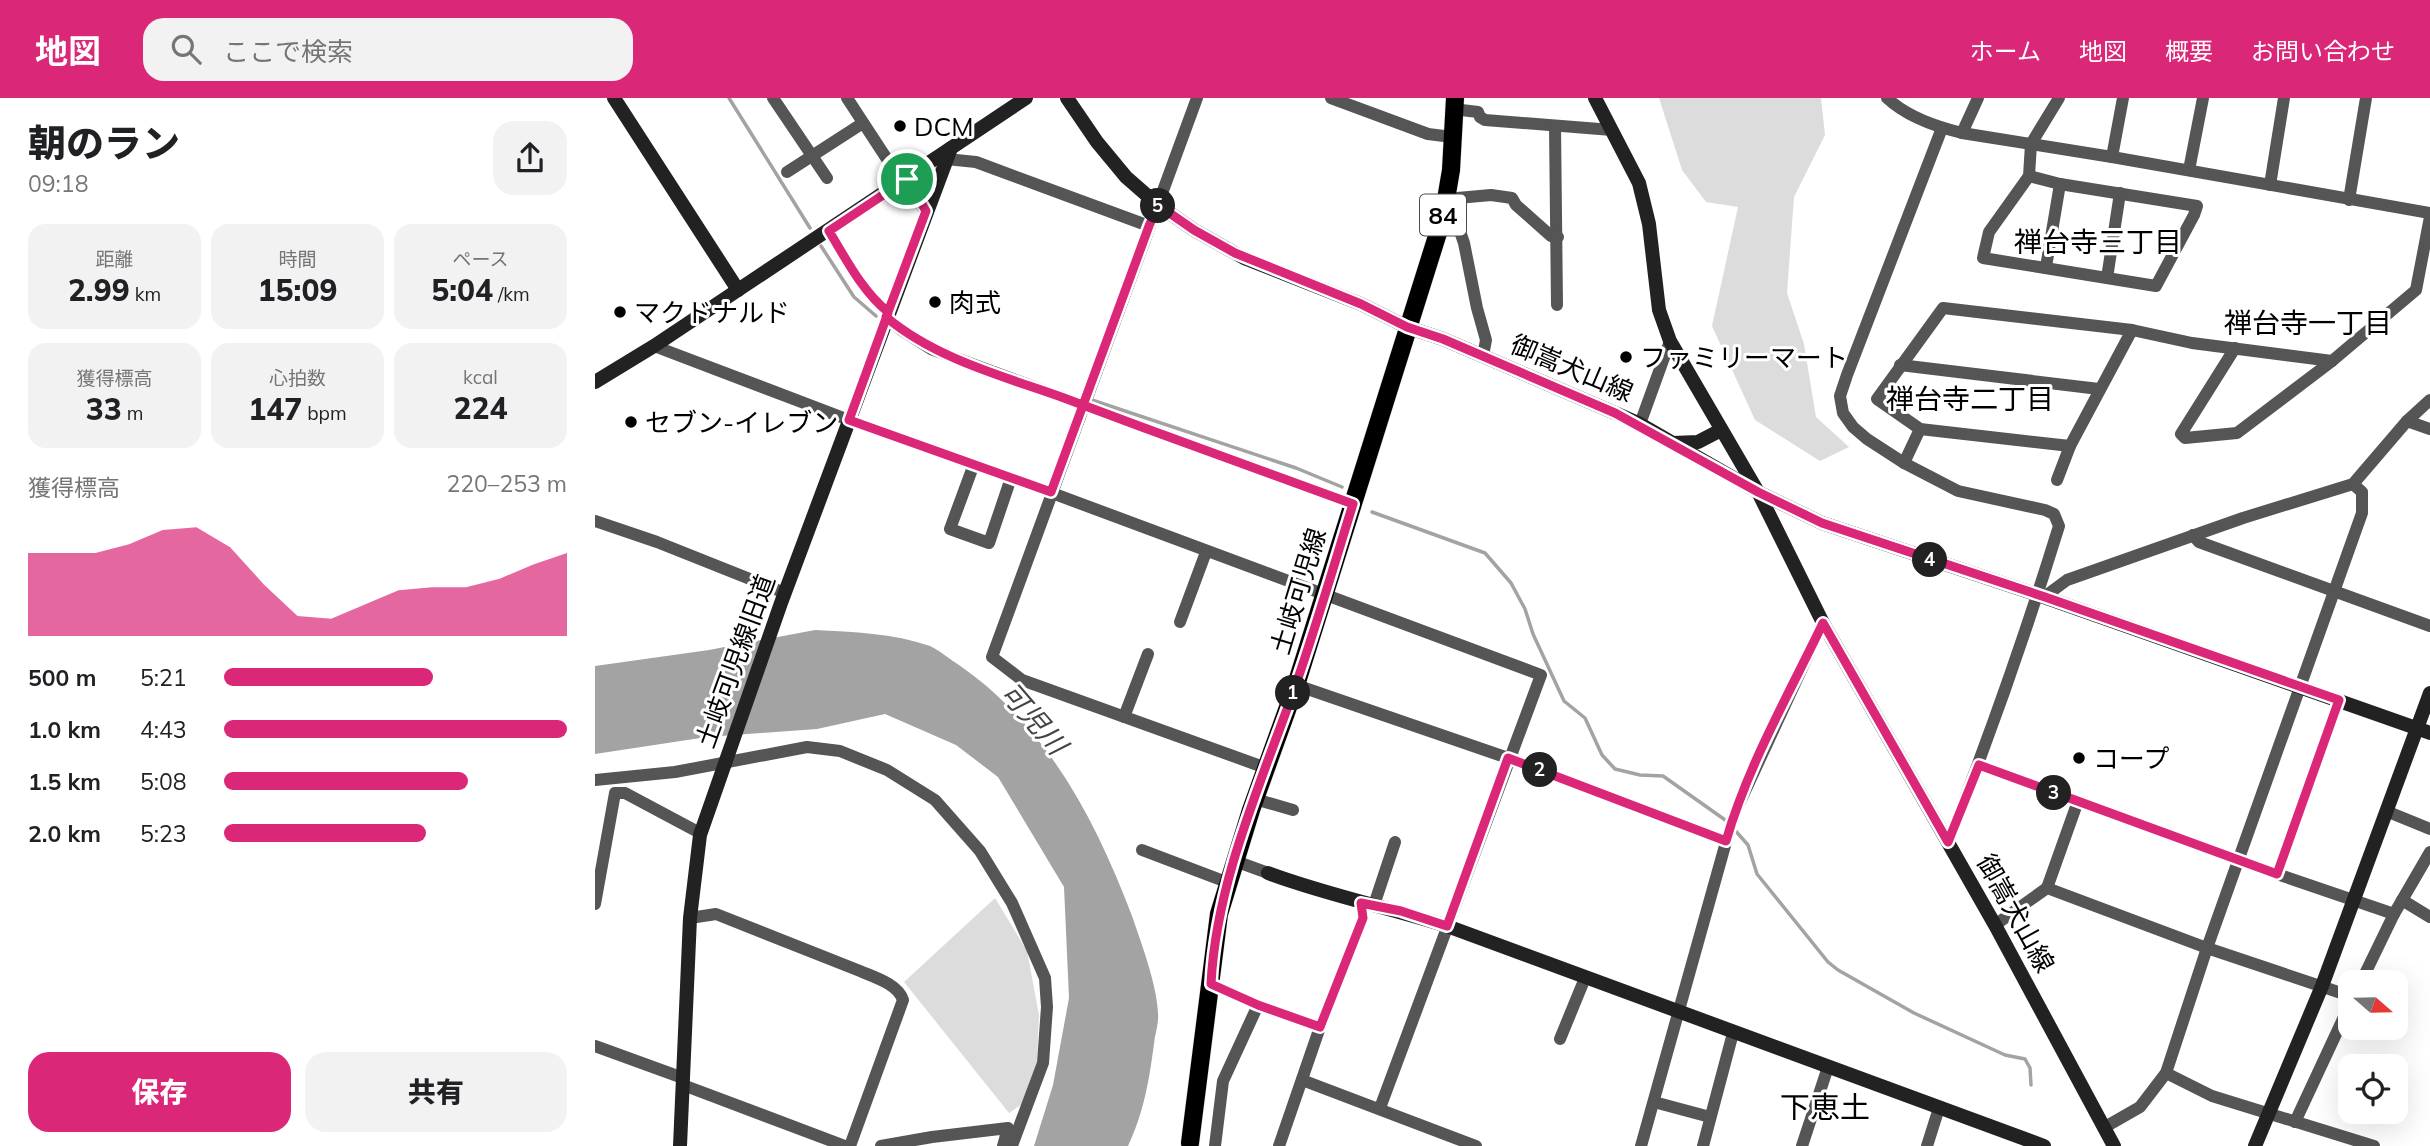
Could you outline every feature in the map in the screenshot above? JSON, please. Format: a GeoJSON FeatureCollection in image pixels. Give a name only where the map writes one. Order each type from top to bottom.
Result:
{"type":"FeatureCollection","features":[{"type":"Feature","properties":{"kind":"main road","name":"土岐可児線"},"geometry":{"type":"LineString","coordinates":[[1190,1143],[1219,915],[1255,799],[1296,685],[1443,217],[1451,170],[1454,103]]}},
{"type":"Feature","properties":{"kind":"street"},"geometry":{"type":"LineString","coordinates":[[614,98],[738,290]]}},
{"type":"Feature","properties":{"kind":"street"},"geometry":{"type":"LineString","coordinates":[[773,98],[827,178]]}},
{"type":"Feature","properties":{"kind":"street"},"geometry":{"type":"LineString","coordinates":[[847,98],[926,211]]}},
{"type":"Feature","properties":{"kind":"street"},"geometry":{"type":"LineString","coordinates":[[595,382],[949,153],[1026,98]]}},
{"type":"Feature","properties":{"kind":"street","name":"御嵩犬山線"},"geometry":{"type":"LineString","coordinates":[[1067,98],[1126,177],[1158,205],[1194,230],[1235,253],[1640,424],[1758,492],[1823,623],[1995,925],[2113,1143]]}},
{"type":"Feature","properties":{"kind":"street"},"geometry":{"type":"LineString","coordinates":[[1197,98],[992,657],[1022,680],[1266,768]]}},
{"type":"Feature","properties":{"kind":"street"},"geometry":{"type":"LineString","coordinates":[[1331,98],[1428,134],[1452,137]]}},
{"type":"Feature","properties":{"kind":"street"},"geometry":{"type":"LineString","coordinates":[[1595,98],[1639,183],[1649,224],[1659,310],[1670,341],[1758,492],[1822,523],[2041,596],[2423,730]]}},
{"type":"Feature","properties":{"kind":"street"},"geometry":{"type":"LineString","coordinates":[[1887,98],[1894,105],[1942,128],[1962,133],[2189,170],[2430,215],[2416,290],[2332,361],[2237,433],[2185,438],[2181,434],[2235,348]]}},
{"type":"Feature","properties":{"kind":"street"},"geometry":{"type":"LineString","coordinates":[[1962,133],[1979,98]]}},
{"type":"Feature","properties":{"kind":"street"},"geometry":{"type":"LineString","coordinates":[[2029,176],[2060,184],[2197,206],[2155,286],[1983,258],[1989,232],[2029,176],[2031,144],[2059,98]]}},
{"type":"Feature","properties":{"kind":"street"},"geometry":{"type":"LineString","coordinates":[[2112,157],[2123,98]]}},
{"type":"Feature","properties":{"kind":"street"},"geometry":{"type":"LineString","coordinates":[[2189,170],[2203,98]]}},
{"type":"Feature","properties":{"kind":"street"},"geometry":{"type":"LineString","coordinates":[[2270,185],[2284,98]]}},
{"type":"Feature","properties":{"kind":"street"},"geometry":{"type":"LineString","coordinates":[[2349,200],[2366,98]]}},
{"type":"Feature","properties":{"kind":"street"},"geometry":{"type":"LineString","coordinates":[[1454,103],[1478,112],[1485,120],[1612,130]]}},
{"type":"Feature","properties":{"kind":"street"},"geometry":{"type":"LineString","coordinates":[[787,172],[863,123]]}},
{"type":"Feature","properties":{"kind":"street"},"geometry":{"type":"LineString","coordinates":[[1555,126],[1557,305]]}},
{"type":"Feature","properties":{"kind":"street"},"geometry":{"type":"LineString","coordinates":[[1942,128],[1840,396],[1843,412],[1853,427],[1904,463],[1958,491],[2045,510],[2054,514],[2059,526],[2041,596],[1948,842]]}},
{"type":"Feature","properties":{"kind":"street"},"geometry":{"type":"LineString","coordinates":[[949,153],[1149,226]]}},
{"type":"Feature","properties":{"kind":"street","name":"土岐可児線旧道"},"geometry":{"type":"LineString","coordinates":[[680,1146],[691,918],[700,833],[783,598],[949,153]]}},
{"type":"Feature","properties":{"kind":"street"},"geometry":{"type":"LineString","coordinates":[[2046,267],[2060,184]]}},
{"type":"Feature","properties":{"kind":"street"},"geometry":{"type":"LineString","coordinates":[[2107,278],[2120,193]]}},
{"type":"Feature","properties":{"kind":"street"},"geometry":{"type":"LineString","coordinates":[[1483,356],[1486,340],[1464,243],[1446,199],[1491,195],[1512,198],[1516,205],[1551,236],[1558,237]]}},
{"type":"Feature","properties":{"kind":"street"},"geometry":{"type":"LineString","coordinates":[[829,231],[862,284],[887,315],[931,349],[1353,504]]}},
{"type":"Feature","properties":{"kind":"street"},"geometry":{"type":"LineString","coordinates":[[2070,446],[1920,429],[1877,399],[1943,308],[2132,330],[2192,343],[2332,361]]}},
{"type":"Feature","properties":{"kind":"street"},"geometry":{"type":"LineString","coordinates":[[2057,480],[2070,446],[2132,330]]}},
{"type":"Feature","properties":{"kind":"street"},"geometry":{"type":"LineString","coordinates":[[1640,424],[1670,341]]}},
{"type":"Feature","properties":{"kind":"street"},"geometry":{"type":"LineString","coordinates":[[654,346],[1541,674],[1380,1108]]}},
{"type":"Feature","properties":{"kind":"street"},"geometry":{"type":"LineString","coordinates":[[1900,365],[2099,389]]}},
{"type":"Feature","properties":{"kind":"street"},"geometry":{"type":"LineString","coordinates":[[2041,596],[2067,580],[2193,535],[2353,484],[2407,421],[2430,400]]}},
{"type":"Feature","properties":{"kind":"street"},"geometry":{"type":"LineString","coordinates":[[2407,421],[2430,429]]}},
{"type":"Feature","properties":{"kind":"street"},"geometry":{"type":"LineString","coordinates":[[1904,463],[1920,429]]}},
{"type":"Feature","properties":{"kind":"street"},"geometry":{"type":"LineString","coordinates":[[1672,443],[1698,442],[1721,430]]}},
{"type":"Feature","properties":{"kind":"street"},"geometry":{"type":"LineString","coordinates":[[974,464],[950,529],[989,543],[1011,478]]}},
{"type":"Feature","properties":{"kind":"street"},"geometry":{"type":"LineString","coordinates":[[2105,1127],[2140,1107],[2166,1073],[2207,948],[2362,513],[2362,492],[2353,484]]}},
{"type":"Feature","properties":{"kind":"street"},"geometry":{"type":"LineString","coordinates":[[595,522],[657,542],[783,598]]}},
{"type":"Feature","properties":{"kind":"street"},"geometry":{"type":"LineString","coordinates":[[2193,535],[2199,542],[2430,626]]}},
{"type":"Feature","properties":{"kind":"street"},"geometry":{"type":"LineString","coordinates":[[1180,622],[1206,552]]}},
{"type":"Feature","properties":{"kind":"street"},"geometry":{"type":"LineString","coordinates":[[1641,1146],[1733,817],[1823,623]]}},
{"type":"Feature","properties":{"kind":"street"},"geometry":{"type":"LineString","coordinates":[[1124,717],[1148,654]]}},
{"type":"Feature","properties":{"kind":"street"},"geometry":{"type":"LineString","coordinates":[[1296,685],[1508,758],[1726,841]]}},
{"type":"Feature","properties":{"kind":"street"},"geometry":{"type":"LineString","coordinates":[[2255,1146],[2322,985],[2386,811],[2423,730],[2430,693]]}},
{"type":"Feature","properties":{"kind":"street"},"geometry":{"type":"LineString","coordinates":[[2277,874],[2339,700]]}},
{"type":"Feature","properties":{"kind":"street"},"geometry":{"type":"LineString","coordinates":[[595,780],[675,772],[807,747],[840,751],[887,770],[936,800],[980,851],[1011,903],[1045,978],[1047,1007],[1043,1063],[1008,1144]]}},
{"type":"Feature","properties":{"kind":"street"},"geometry":{"type":"LineString","coordinates":[[1979,765],[2394,914]]}},
{"type":"Feature","properties":{"kind":"street"},"geometry":{"type":"LineString","coordinates":[[595,904],[614,793],[625,793],[700,833]]}},
{"type":"Feature","properties":{"kind":"street"},"geometry":{"type":"LineString","coordinates":[[1255,799],[1293,810]]}},
{"type":"Feature","properties":{"kind":"street"},"geometry":{"type":"LineString","coordinates":[[1995,925],[2047,888],[2078,801]]}},
{"type":"Feature","properties":{"kind":"street"},"geometry":{"type":"LineString","coordinates":[[2386,811],[2430,829]]}},
{"type":"Feature","properties":{"kind":"street"},"geometry":{"type":"LineString","coordinates":[[1279,1146],[1320,1027],[1367,904],[1395,842]]}},
{"type":"Feature","properties":{"kind":"street"},"geometry":{"type":"LineString","coordinates":[[1142,850],[1229,883]]}},
{"type":"Feature","properties":{"kind":"street"},"geometry":{"type":"LineString","coordinates":[[2367,970],[2394,914],[2430,852]]}},
{"type":"Feature","properties":{"kind":"street"},"geometry":{"type":"LineString","coordinates":[[1235,861],[1311,889],[1447,926],[2044,1146]]}},
{"type":"Feature","properties":{"kind":"street"},"geometry":{"type":"LineString","coordinates":[[2047,888],[2207,948],[2338,991]]}},
{"type":"Feature","properties":{"kind":"street"},"geometry":{"type":"LineString","coordinates":[[2402,900],[2430,917]]}},
{"type":"Feature","properties":{"kind":"street"},"geometry":{"type":"LineString","coordinates":[[691,918],[716,914],[882,980],[901,994],[903,999],[850,1146]]}},
{"type":"Feature","properties":{"kind":"street"},"geometry":{"type":"LineString","coordinates":[[1560,1039],[1585,978]]}},
{"type":"Feature","properties":{"kind":"street"},"geometry":{"type":"LineString","coordinates":[[1211,984],[1258,1005],[1320,1027]]}},
{"type":"Feature","properties":{"kind":"street"},"geometry":{"type":"LineString","coordinates":[[1215,1146],[1223,1081],[1258,1005]]}},
{"type":"Feature","properties":{"kind":"street"},"geometry":{"type":"LineString","coordinates":[[2295,1122],[2338,1030]]}},
{"type":"Feature","properties":{"kind":"street"},"geometry":{"type":"LineString","coordinates":[[1703,1146],[1733,1033]]}},
{"type":"Feature","properties":{"kind":"street"},"geometry":{"type":"LineString","coordinates":[[595,1046],[845,1146]]}},
{"type":"Feature","properties":{"kind":"street"},"geometry":{"type":"LineString","coordinates":[[1802,1146],[1828,1067]]}},
{"type":"Feature","properties":{"kind":"street"},"geometry":{"type":"LineString","coordinates":[[2166,1073],[2212,1096],[2374,1146]]}},
{"type":"Feature","properties":{"kind":"street"},"geometry":{"type":"LineString","coordinates":[[1302,1080],[1380,1108],[1450,1142],[1476,1146]]}},
{"type":"Feature","properties":{"kind":"street"},"geometry":{"type":"LineString","coordinates":[[1654,1102],[1710,1117]]}},
{"type":"Feature","properties":{"kind":"street"},"geometry":{"type":"LineString","coordinates":[[1927,1146],[1939,1108]]}},
{"type":"Feature","properties":{"kind":"street"},"geometry":{"type":"LineString","coordinates":[[881,1146],[932,1136],[1008,1128],[1008,1144]]}},
{"type":"Feature","properties":{"kind":"street"},"geometry":{"type":"LineString","coordinates":[[2096,1146],[2113,1143]]}},
{"type":"Feature","properties":{"kind":"shaded area"},"geometry":{"type":"Polygon","coordinates":[[[1659,98],[1821,98],[1825,135],[1794,197],[1787,293],[1804,344],[1816,417],[1849,447],[1820,461],[1755,420],[1712,326],[1738,207],[1706,202],[1682,170],[1659,98]]]}},
{"type":"Feature","properties":{"kind":"shaded area"},"geometry":{"type":"Polygon","coordinates":[[[815,630],[887,636],[916,642],[933,648],[956,663],[988,687],[1016,714],[1041,744],[1084,809],[1132,916],[1152,977],[1157,1002],[1158,1021],[1148,1084],[1128,1146],[1034,1146],[1053,1085],[1069,998],[1064,887],[998,777],[956,745],[885,714],[817,729],[707,737],[595,754],[595,666],[709,650],[815,630]]]}},
{"type":"Feature","properties":{"kind":"shaded area"},"geometry":{"type":"Polygon","coordinates":[[[995,898],[1027,951],[1039,1015],[1037,1064],[1025,1102],[1009,1113],[904,982],[995,898]]]}},
{"type":"Feature","properties":{"kind":"waterway"},"geometry":{"type":"LineString","coordinates":[[729,98],[810,228]]}},
{"type":"Feature","properties":{"kind":"waterway"},"geometry":{"type":"LineString","coordinates":[[821,246],[854,297],[876,316]]}},
{"type":"Feature","properties":{"kind":"waterway"},"geometry":{"type":"LineString","coordinates":[[1092,400],[1296,468],[1342,487]]}},
{"type":"Feature","properties":{"kind":"waterway"},"geometry":{"type":"LineString","coordinates":[[1372,512],[1485,553],[1511,583],[1525,609],[1533,634],[1564,701],[1585,718],[1602,755],[1615,769],[1640,775],[1663,776],[1728,822]]}},
{"type":"Feature","properties":{"kind":"waterway"},"geometry":{"type":"LineString","coordinates":[[1733,828],[1748,845],[1757,874],[1828,962],[1914,1013],[2005,1055],[2025,1059],[2030,1068],[2031,1085]]}},
{"type":"Feature","properties":{"kind":"place","name":"DCM"},"geometry":{"type":"Point","coordinates":[900,126]}},
{"type":"Feature","properties":{"kind":"place","name":"肉式"},"geometry":{"type":"Point","coordinates":[935,302]}},
{"type":"Feature","properties":{"kind":"place","name":"マクドナルド"},"geometry":{"type":"Point","coordinates":[620,312]}},
{"type":"Feature","properties":{"kind":"place","name":"ファミリーマート"},"geometry":{"type":"Point","coordinates":[1626,357]}},
{"type":"Feature","properties":{"kind":"place","name":"セブン-イレブン"},"geometry":{"type":"Point","coordinates":[631,422]}},
{"type":"Feature","properties":{"kind":"place","name":"コープ"},"geometry":{"type":"Point","coordinates":[2079,758]}},
{"type":"Feature","properties":{"kind":"district","name":"禅台寺三丁目"},"geometry":{"type":"Point","coordinates":[2098,241]}},
{"type":"Feature","properties":{"kind":"district","name":"禅台寺一丁目"},"geometry":{"type":"Point","coordinates":[2308,322]}},
{"type":"Feature","properties":{"kind":"district","name":"禅台寺二丁目"},"geometry":{"type":"Point","coordinates":[1970,398]}},
{"type":"Feature","properties":{"kind":"district","name":"下恵土"},"geometry":{"type":"Point","coordinates":[1825,1107]}},
{"type":"Feature","properties":{"kind":"route"},"geometry":{"type":"LineString","coordinates":[[907,179],[829,231],[862,284],[888,312],[888,313],[867,369],[849,420],[1051,492],[1083,405],[1149,226],[1158,205],[1194,230],[1235,253],[1640,424],[1758,492],[1822,523],[2045,597],[2339,700],[2277,874],[1979,765],[1948,842],[1823,623],[1762,750],[1733,817],[1726,841],[1508,758],[1447,926],[1401,911],[1361,903],[1363,918],[1320,1027],[1258,1005],[1211,984],[1219,915],[1353,504],[1083,405],[931,349],[901,330],[886,317],[888,313],[926,211],[907,179]]}},
{"type":"Feature","properties":{"kind":"water label","name":"可児川"},"geometry":{"type":"Point","coordinates":[1034,718]}}]}
